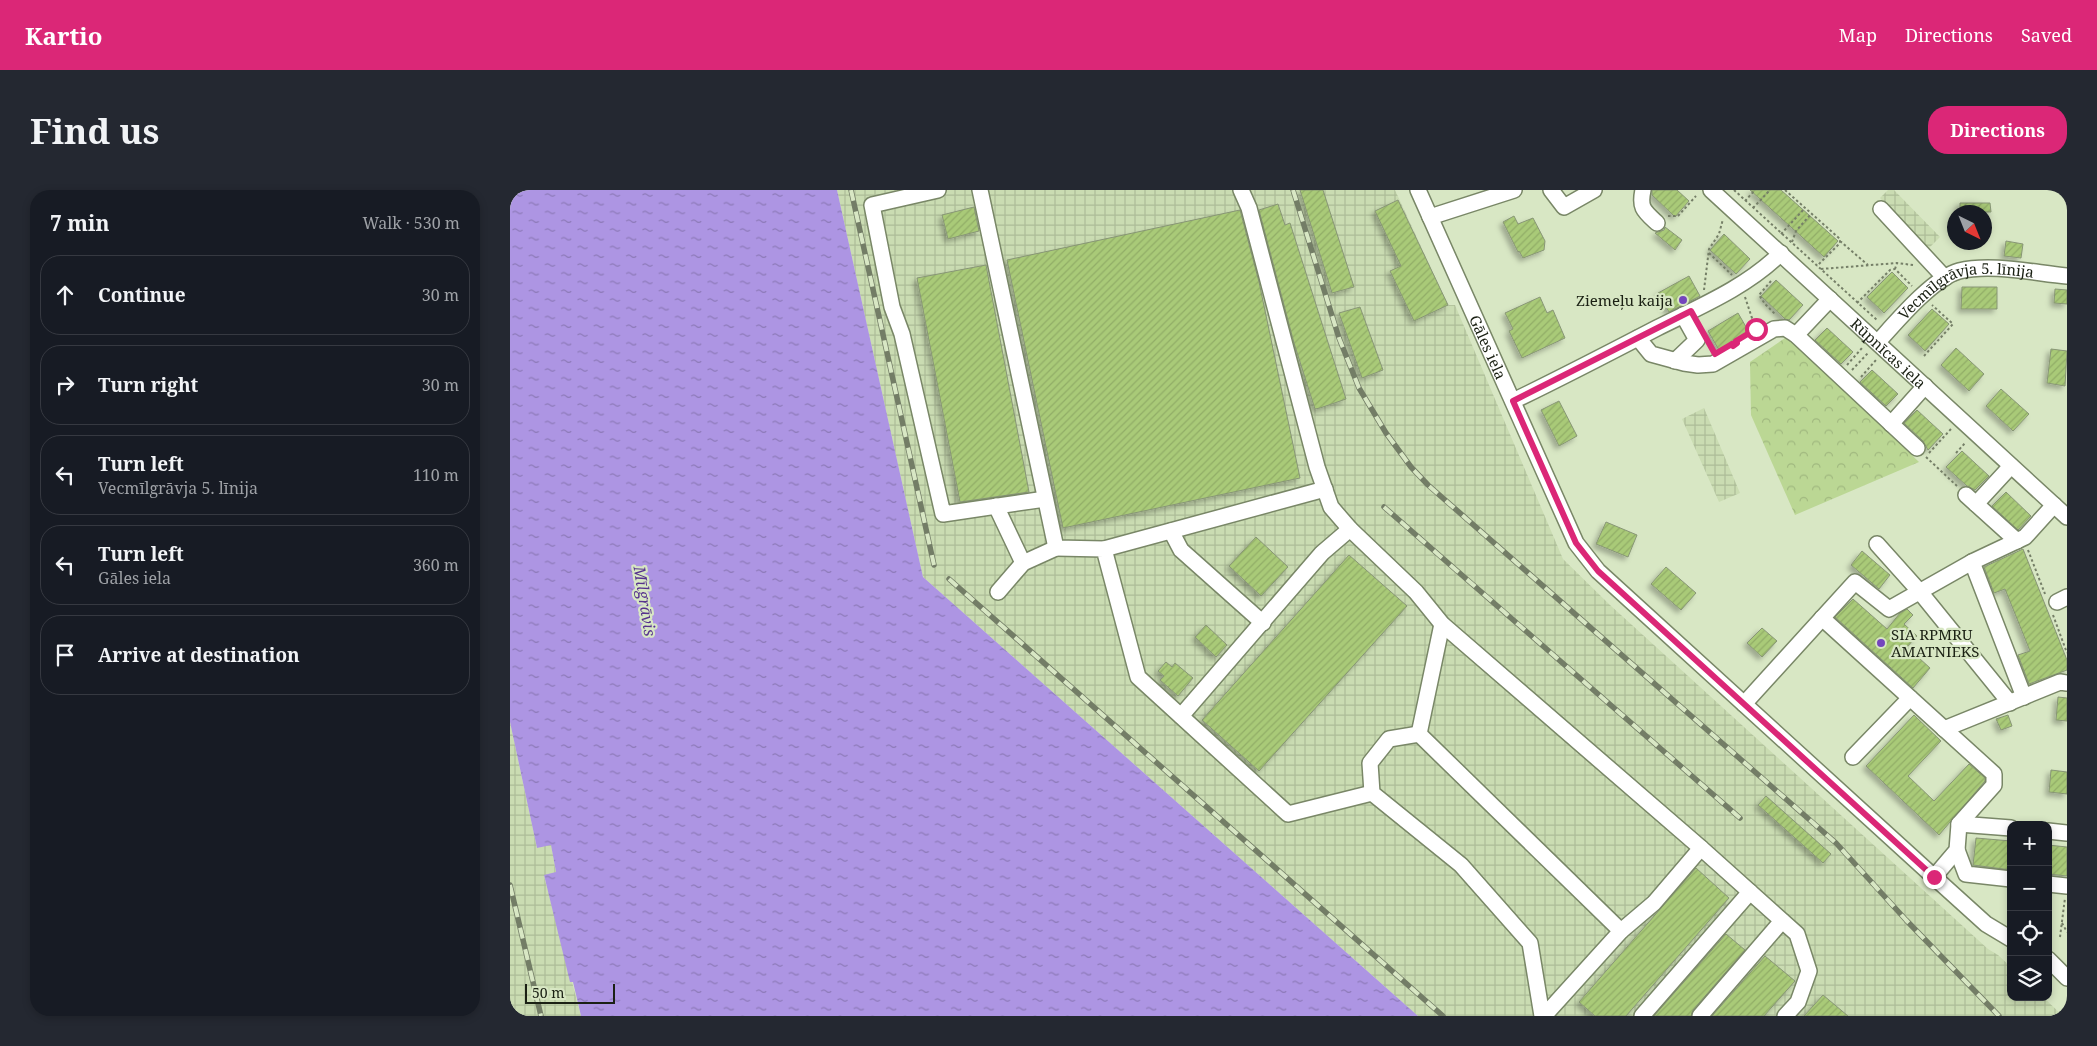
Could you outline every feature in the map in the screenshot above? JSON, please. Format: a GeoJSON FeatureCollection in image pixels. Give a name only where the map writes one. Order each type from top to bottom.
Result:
{"type":"FeatureCollection","features":[{"type":"Feature","properties":{"kind":"street"},"geometry":{"type":"LineString","coordinates":[[938,190],[872,205],[892,307],[902,334],[943,514],[1045,499]]}},
{"type":"Feature","properties":{"kind":"street"},"geometry":{"type":"LineString","coordinates":[[980,190],[1056,548]]}},
{"type":"Feature","properties":{"kind":"street"},"geometry":{"type":"LineString","coordinates":[[1241,190],[1249,208],[1289,366],[1331,507],[1350,529],[1416,592],[1442,624],[1701,848],[1797,934],[1809,971],[1798,1002],[1785,1016]]}},
{"type":"Feature","properties":{"kind":"street","name":"Gāles iela"},"geometry":{"type":"LineString","coordinates":[[1418,190],[1576,543],[1598,571],[1986,924],[2007,937]]}},
{"type":"Feature","properties":{"kind":"street"},"geometry":{"type":"LineString","coordinates":[[1430,217],[1514,190]]}},
{"type":"Feature","properties":{"kind":"street"},"geometry":{"type":"LineString","coordinates":[[1551,190],[1564,208],[1594,190]]}},
{"type":"Feature","properties":{"kind":"street"},"geometry":{"type":"LineString","coordinates":[[1643,190],[1642,208],[1660,217]]}},
{"type":"Feature","properties":{"kind":"street","name":"Rūpnīcas iela"},"geometry":{"type":"LineString","coordinates":[[1711,190],[1786,248],[1830,299],[2067,517]]}},
{"type":"Feature","properties":{"kind":"street"},"geometry":{"type":"LineString","coordinates":[[1881,209],[1945,278]]}},
{"type":"Feature","properties":{"kind":"street"},"geometry":{"type":"LineString","coordinates":[[1513,401],[1684,315],[1741,284],[1770,264],[1786,248]]}},
{"type":"Feature","properties":{"kind":"street","name":"Vecmīlgrāvja 5. līnija"},"geometry":{"type":"LineString","coordinates":[[1878,342],[1922,296],[1945,278],[1958,271],[1984,268],[2067,276]]}},
{"type":"Feature","properties":{"kind":"street"},"geometry":{"type":"LineString","coordinates":[[1796,335],[1830,299]]}},
{"type":"Feature","properties":{"kind":"street"},"geometry":{"type":"LineString","coordinates":[[1675,361],[1697,340],[1684,315]]}},
{"type":"Feature","properties":{"kind":"street"},"geometry":{"type":"LineString","coordinates":[[1638,338],[1651,354],[1698,365],[1713,364],[1774,329],[1786,328],[1796,335],[1917,448]]}},
{"type":"Feature","properties":{"kind":"street"},"geometry":{"type":"LineString","coordinates":[[1891,424],[1925,386]]}},
{"type":"Feature","properties":{"kind":"street"},"geometry":{"type":"LineString","coordinates":[[2011,466],[1971,500],[2022,545]]}},
{"type":"Feature","properties":{"kind":"street"},"geometry":{"type":"LineString","coordinates":[[998,592],[1023,563],[1056,548],[1104,549],[1325,489]]}},
{"type":"Feature","properties":{"kind":"street"},"geometry":{"type":"LineString","coordinates":[[2022,545],[2025,537],[2054,505]]}},
{"type":"Feature","properties":{"kind":"street"},"geometry":{"type":"LineString","coordinates":[[996,506],[1023,563]]}},
{"type":"Feature","properties":{"kind":"street"},"geometry":{"type":"LineString","coordinates":[[1181,716],[1322,553],[1350,529]]}},
{"type":"Feature","properties":{"kind":"street"},"geometry":{"type":"LineString","coordinates":[[1171,530],[1181,550],[1263,623]]}},
{"type":"Feature","properties":{"kind":"street"},"geometry":{"type":"LineString","coordinates":[[1877,544],[1920,592],[2010,703]]}},
{"type":"Feature","properties":{"kind":"street"},"geometry":{"type":"LineString","coordinates":[[1744,704],[1855,582],[1889,609],[1972,562],[2022,545]]}},
{"type":"Feature","properties":{"kind":"street"},"geometry":{"type":"LineString","coordinates":[[1104,549],[1138,678],[1288,814],[1372,792]]}},
{"type":"Feature","properties":{"kind":"street"},"geometry":{"type":"LineString","coordinates":[[1972,562],[2024,697]]}},
{"type":"Feature","properties":{"kind":"street"},"geometry":{"type":"LineString","coordinates":[[1822,618],[1994,774],[1994,785],[1959,824],[1957,850],[1966,874],[2007,879]]}},
{"type":"Feature","properties":{"kind":"street"},"geometry":{"type":"LineString","coordinates":[[1419,734],[1442,624]]}},
{"type":"Feature","properties":{"kind":"street"},"geometry":{"type":"LineString","coordinates":[[1944,728],[2060,682],[2067,682]]}},
{"type":"Feature","properties":{"kind":"street"},"geometry":{"type":"LineString","coordinates":[[1853,757],[1910,698]]}},
{"type":"Feature","properties":{"kind":"street"},"geometry":{"type":"LineString","coordinates":[[1419,734],[1389,739],[1370,763],[1372,792],[1461,865],[1530,943],[1543,1016]]}},
{"type":"Feature","properties":{"kind":"street"},"geometry":{"type":"LineString","coordinates":[[1419,734],[1622,931]]}},
{"type":"Feature","properties":{"kind":"street"},"geometry":{"type":"LineString","coordinates":[[1959,824],[2007,828]]}},
{"type":"Feature","properties":{"kind":"street"},"geometry":{"type":"LineString","coordinates":[[2052,831],[2067,833]]}},
{"type":"Feature","properties":{"kind":"street"},"geometry":{"type":"LineString","coordinates":[[1543,1016],[1622,931],[1654,903],[1701,848]]}},
{"type":"Feature","properties":{"kind":"street"},"geometry":{"type":"LineString","coordinates":[[1934,877],[1957,850]]}},
{"type":"Feature","properties":{"kind":"street"},"geometry":{"type":"LineString","coordinates":[[2052,884],[2067,886]]}},
{"type":"Feature","properties":{"kind":"street"},"geometry":{"type":"LineString","coordinates":[[1642,1016],[1750,892]]}},
{"type":"Feature","properties":{"kind":"street"},"geometry":{"type":"LineString","coordinates":[[1700,1016],[1782,921]]}},
{"type":"Feature","properties":{"kind":"street"},"geometry":{"type":"LineString","coordinates":[[2052,959],[2067,960]]}},
{"type":"Feature","properties":{"kind":"street"},"geometry":{"type":"LineString","coordinates":[[2052,962],[2067,978]]}},
{"type":"Feature","properties":{"kind":"path"},"geometry":{"type":"LineString","coordinates":[[1734,190],[1781,234],[1786,248],[1821,269],[1888,331]]}},
{"type":"Feature","properties":{"kind":"path"},"geometry":{"type":"LineString","coordinates":[[1745,201],[1755,190]]}},
{"type":"Feature","properties":{"kind":"path"},"geometry":{"type":"LineString","coordinates":[[1753,208],[1770,190]]}},
{"type":"Feature","properties":{"kind":"path"},"geometry":{"type":"LineString","coordinates":[[1785,190],[1868,265]]}},
{"type":"Feature","properties":{"kind":"path"},"geometry":{"type":"LineString","coordinates":[[1660,217],[1678,216],[1696,196]]}},
{"type":"Feature","properties":{"kind":"path"},"geometry":{"type":"LineString","coordinates":[[1781,234],[1805,208]]}},
{"type":"Feature","properties":{"kind":"path"},"geometry":{"type":"LineString","coordinates":[[1786,248],[1796,231],[1811,214]]}},
{"type":"Feature","properties":{"kind":"path"},"geometry":{"type":"LineString","coordinates":[[1705,304],[1703,299],[1709,249],[1720,234],[1722,219]]}},
{"type":"Feature","properties":{"kind":"path"},"geometry":{"type":"LineString","coordinates":[[1817,266],[1840,241]]}},
{"type":"Feature","properties":{"kind":"path"},"geometry":{"type":"LineString","coordinates":[[1709,253],[1741,284],[1756,329]]}},
{"type":"Feature","properties":{"kind":"path"},"geometry":{"type":"LineString","coordinates":[[1821,269],[1897,263]]}},
{"type":"Feature","properties":{"kind":"path"},"geometry":{"type":"LineString","coordinates":[[1774,277],[1759,295],[1765,304],[1777,315]]}},
{"type":"Feature","properties":{"kind":"path"},"geometry":{"type":"LineString","coordinates":[[1843,380],[1878,342]]}},
{"type":"Feature","properties":{"kind":"path"},"geometry":{"type":"LineString","coordinates":[[1956,453],[1966,442]]}},
{"type":"Feature","properties":{"kind":"path"},"geometry":{"type":"LineString","coordinates":[[1917,448],[1971,500]]}},
{"type":"Feature","properties":{"kind":"path"},"geometry":{"type":"LineString","coordinates":[[2022,545],[2056,602],[2067,653]]}},
{"type":"Feature","properties":{"kind":"path"},"geometry":{"type":"LineString","coordinates":[[2060,938],[2067,886]]}},
{"type":"Feature","properties":{"kind":"path"},"geometry":{"type":"LineString","coordinates":[[2062,922],[2067,932]]}},
{"type":"Feature","properties":{"kind":"shaded area"},"geometry":{"type":"Polygon","coordinates":[[[837,190],[1395,190],[1448,305],[1455,305],[1563,559],[1610,605],[1988,949],[2007,963],[2007,1001],[2047,1001],[2063,1016],[1418,1016],[923,577],[837,190]]]}},
{"type":"Feature","properties":{"kind":"shaded area"},"geometry":{"type":"Polygon","coordinates":[[[1888,190],[1894,190],[1940,237],[1928,249],[1880,198],[1888,190]]]}},
{"type":"Feature","properties":{"kind":"shaded area"},"geometry":{"type":"Polygon","coordinates":[[[1704,408],[1740,493],[1719,502],[1682,419],[1704,408]]]}},
{"type":"Feature","properties":{"kind":"shaded area"},"geometry":{"type":"Polygon","coordinates":[[[510,722],[537,848],[551,844],[556,873],[544,876],[581,1016],[510,1016],[510,722]]]}},
{"type":"Feature","properties":{"kind":"green space"},"geometry":{"type":"Polygon","coordinates":[[[1788,336],[1919,462],[1795,515],[1751,415],[1750,362],[1788,336]]]}},
{"type":"Feature","properties":{"kind":"water","name":"Mīlgrāvis"},"geometry":{"type":"Polygon","coordinates":[[[510,190],[837,190],[923,577],[1418,1016],[581,1016],[573,982],[570,982],[544,875],[556,872],[551,845],[537,848],[510,722],[510,190]]]}},
{"type":"Feature","properties":{"kind":"building"},"geometry":{"type":"Polygon","coordinates":[[[1300,190],[1323,190],[1354,287],[1332,293],[1300,190]]]}},
{"type":"Feature","properties":{"kind":"building"},"geometry":{"type":"Polygon","coordinates":[[[1652,190],[1677,190],[1689,201],[1675,217],[1652,195],[1652,190]]]}},
{"type":"Feature","properties":{"kind":"building"},"geometry":{"type":"Polygon","coordinates":[[[1750,190],[1781,190],[1838,241],[1824,257],[1750,190]]]}},
{"type":"Feature","properties":{"kind":"building"},"geometry":{"type":"Polygon","coordinates":[[[1398,200],[1448,305],[1414,321],[1390,271],[1401,266],[1375,211],[1398,200]]]}},
{"type":"Feature","properties":{"kind":"building"},"geometry":{"type":"Polygon","coordinates":[[[1960,203],[1990,203],[1990,205],[1960,205],[1960,203]]]}},
{"type":"Feature","properties":{"kind":"building"},"geometry":{"type":"Polygon","coordinates":[[[1278,204],[1285,225],[1290,223],[1346,399],[1315,409],[1294,343],[1259,210],[1278,204]]]}},
{"type":"Feature","properties":{"kind":"building"},"geometry":{"type":"Polygon","coordinates":[[[974,207],[979,231],[948,239],[942,215],[974,207]]]}},
{"type":"Feature","properties":{"kind":"building"},"geometry":{"type":"Polygon","coordinates":[[[1240,210],[1259,282],[1300,478],[1063,528],[1007,260],[1240,210]]]}},
{"type":"Feature","properties":{"kind":"building"},"geometry":{"type":"Polygon","coordinates":[[[1514,216],[1518,224],[1533,218],[1545,241],[1544,250],[1523,258],[1503,222],[1514,216]]]}},
{"type":"Feature","properties":{"kind":"building"},"geometry":{"type":"Polygon","coordinates":[[[1665,227],[1682,240],[1675,250],[1655,233],[1664,230],[1665,227]]]}},
{"type":"Feature","properties":{"kind":"building"},"geometry":{"type":"Polygon","coordinates":[[[1724,234],[1750,259],[1736,274],[1710,250],[1724,234]]]}},
{"type":"Feature","properties":{"kind":"building"},"geometry":{"type":"Polygon","coordinates":[[[2006,241],[2023,244],[2021,258],[2004,256],[2006,241]]]}},
{"type":"Feature","properties":{"kind":"building"},"geometry":{"type":"Polygon","coordinates":[[[986,265],[1029,492],[960,502],[917,278],[986,265]]]}},
{"type":"Feature","properties":{"kind":"building"},"geometry":{"type":"Polygon","coordinates":[[[1892,272],[1908,288],[1884,313],[1867,297],[1892,272]]]}},
{"type":"Feature","properties":{"kind":"building"},"geometry":{"type":"Polygon","coordinates":[[[1689,276],[1700,296],[1669,312],[1658,293],[1689,276]]]}},
{"type":"Feature","properties":{"kind":"building"},"geometry":{"type":"Polygon","coordinates":[[[1776,280],[1803,305],[1789,320],[1785,319],[1761,296],[1776,280]]]}},
{"type":"Feature","properties":{"kind":"building"},"geometry":{"type":"Polygon","coordinates":[[[1962,287],[1997,287],[1997,309],[1961,309],[1962,287]]]}},
{"type":"Feature","properties":{"kind":"building"},"geometry":{"type":"Polygon","coordinates":[[[2055,289],[2067,290],[2067,304],[2054,303],[2055,289]]]}},
{"type":"Feature","properties":{"kind":"building"},"geometry":{"type":"Polygon","coordinates":[[[1540,297],[1547,313],[1553,310],[1565,338],[1522,358],[1509,331],[1513,329],[1505,313],[1540,297]]]}},
{"type":"Feature","properties":{"kind":"building"},"geometry":{"type":"Polygon","coordinates":[[[1360,307],[1383,370],[1362,378],[1339,313],[1360,307]]]}},
{"type":"Feature","properties":{"kind":"building"},"geometry":{"type":"Polygon","coordinates":[[[1932,309],[1949,324],[1925,351],[1908,335],[1932,309]]]}},
{"type":"Feature","properties":{"kind":"building"},"geometry":{"type":"Polygon","coordinates":[[[1738,313],[1749,332],[1719,350],[1708,331],[1738,313]]]}},
{"type":"Feature","properties":{"kind":"building"},"geometry":{"type":"Polygon","coordinates":[[[1827,328],[1853,352],[1841,364],[1815,340],[1827,328]]]}},
{"type":"Feature","properties":{"kind":"building"},"geometry":{"type":"Polygon","coordinates":[[[1956,348],[1984,374],[1969,391],[1941,365],[1956,348]]]}},
{"type":"Feature","properties":{"kind":"building"},"geometry":{"type":"Polygon","coordinates":[[[2051,349],[2067,351],[2065,386],[2047,383],[2051,349]]]}},
{"type":"Feature","properties":{"kind":"building"},"geometry":{"type":"Polygon","coordinates":[[[1872,370],[1898,394],[1886,406],[1860,382],[1872,370]]]}},
{"type":"Feature","properties":{"kind":"building"},"geometry":{"type":"Polygon","coordinates":[[[2001,389],[2029,414],[2013,431],[1986,406],[2001,389]]]}},
{"type":"Feature","properties":{"kind":"building"},"geometry":{"type":"Polygon","coordinates":[[[1559,401],[1577,436],[1559,446],[1541,410],[1559,401]]]}},
{"type":"Feature","properties":{"kind":"building"},"geometry":{"type":"Polygon","coordinates":[[[1917,410],[1943,434],[1928,450],[1923,441],[1904,423],[1917,410]]]}},
{"type":"Feature","properties":{"kind":"building"},"geometry":{"type":"Polygon","coordinates":[[[1962,451],[1989,476],[1975,490],[1967,486],[1946,467],[1962,451]]]}},
{"type":"Feature","properties":{"kind":"building"},"geometry":{"type":"Polygon","coordinates":[[[2006,492],[2031,516],[2018,530],[1992,506],[2006,492]]]}},
{"type":"Feature","properties":{"kind":"building"},"geometry":{"type":"Polygon","coordinates":[[[1606,522],[1637,535],[1628,557],[1596,544],[1606,522]]]}},
{"type":"Feature","properties":{"kind":"building"},"geometry":{"type":"Polygon","coordinates":[[[1256,537],[1288,567],[1261,596],[1229,566],[1256,537]]]}},
{"type":"Feature","properties":{"kind":"building"},"geometry":{"type":"Polygon","coordinates":[[[2023,549],[2067,660],[2067,670],[2029,684],[2018,655],[2030,651],[2005,589],[1994,593],[1984,567],[2023,549]]]}},
{"type":"Feature","properties":{"kind":"building"},"geometry":{"type":"Polygon","coordinates":[[[1862,551],[1890,575],[1879,589],[1851,565],[1862,551]]]}},
{"type":"Feature","properties":{"kind":"building"},"geometry":{"type":"Polygon","coordinates":[[[1349,555],[1407,606],[1259,771],[1202,720],[1349,555]]]}},
{"type":"Feature","properties":{"kind":"building"},"geometry":{"type":"Polygon","coordinates":[[[1666,567],[1696,593],[1681,610],[1651,584],[1666,567]]]}},
{"type":"Feature","properties":{"kind":"building"},"geometry":{"type":"Polygon","coordinates":[[[1853,599],[1887,629],[1900,613],[1907,609],[1913,615],[1904,624],[1917,636],[1907,647],[1930,668],[1913,688],[1835,617],[1853,599]]]}},
{"type":"Feature","properties":{"kind":"building"},"geometry":{"type":"Polygon","coordinates":[[[1206,625],[1227,645],[1216,657],[1195,637],[1206,625]]]}},
{"type":"Feature","properties":{"kind":"building"},"geometry":{"type":"Polygon","coordinates":[[[1762,628],[1777,641],[1762,657],[1747,643],[1762,628]]]}},
{"type":"Feature","properties":{"kind":"building"},"geometry":{"type":"Polygon","coordinates":[[[1166,662],[1172,667],[1175,663],[1193,678],[1178,696],[1160,680],[1164,676],[1158,671],[1166,662]]]}},
{"type":"Feature","properties":{"kind":"building"},"geometry":{"type":"Polygon","coordinates":[[[2058,697],[2067,698],[2067,721],[2056,720],[2058,697]]]}},
{"type":"Feature","properties":{"kind":"building"},"geometry":{"type":"Polygon","coordinates":[[[1914,715],[1941,741],[1908,776],[1934,801],[1969,764],[1985,778],[1985,781],[1939,835],[1866,766],[1914,715]]]}},
{"type":"Feature","properties":{"kind":"building"},"geometry":{"type":"Polygon","coordinates":[[[2008,715],[2012,726],[2001,730],[1996,719],[2008,715]]]}},
{"type":"Feature","properties":{"kind":"building"},"geometry":{"type":"Polygon","coordinates":[[[2051,770],[2067,772],[2067,794],[2049,792],[2051,770]]]}},
{"type":"Feature","properties":{"kind":"building"},"geometry":{"type":"Polygon","coordinates":[[[1766,796],[1831,854],[1823,863],[1758,805],[1766,796]]]}},
{"type":"Feature","properties":{"kind":"building"},"geometry":{"type":"Polygon","coordinates":[[[1976,838],[2007,841],[2007,869],[1973,865],[1976,838]]]}},
{"type":"Feature","properties":{"kind":"building"},"geometry":{"type":"Polygon","coordinates":[[[2052,845],[2067,847],[2067,876],[2052,874],[2052,845]]]}},
{"type":"Feature","properties":{"kind":"building"},"geometry":{"type":"Polygon","coordinates":[[[1696,868],[1729,898],[1626,1016],[1595,1016],[1579,1002],[1696,868]]]}},
{"type":"Feature","properties":{"kind":"building"},"geometry":{"type":"Polygon","coordinates":[[[1726,934],[1745,950],[1693,1010],[1691,1016],[1654,1016],[1726,934]]]}},
{"type":"Feature","properties":{"kind":"building"},"geometry":{"type":"Polygon","coordinates":[[[1765,956],[1795,981],[1764,1016],[1712,1016],[1765,956]]]}},
{"type":"Feature","properties":{"kind":"building"},"geometry":{"type":"Polygon","coordinates":[[[1823,995],[1848,1016],[1804,1016],[1823,995]]]}},
{"type":"Feature","properties":{"kind":"railway"},"geometry":{"type":"LineString","coordinates":[[851,190],[934,565]]}},
{"type":"Feature","properties":{"kind":"railway"},"geometry":{"type":"LineString","coordinates":[[1293,190],[1339,338],[1359,388],[1386,433],[1411,467],[1428,485],[1836,843],[1906,920],[1999,1016]]}},
{"type":"Feature","properties":{"kind":"railway"},"geometry":{"type":"LineString","coordinates":[[1384,507],[1740,818]]}},
{"type":"Feature","properties":{"kind":"railway"},"geometry":{"type":"LineString","coordinates":[[949,579],[1443,1016]]}},
{"type":"Feature","properties":{"kind":"railway"},"geometry":{"type":"LineString","coordinates":[[510,885],[541,1016]]}},
{"type":"Feature","properties":{"kind":"place","name":"Ziemeļu kaija"},"geometry":{"type":"Point","coordinates":[1683,300]}},
{"type":"Feature","properties":{"kind":"place","name":"SIA RPMRU AMATNIEKS"},"geometry":{"type":"Point","coordinates":[1881,643]}},
{"type":"Feature","properties":{"kind":"route"},"geometry":{"type":"LineString","coordinates":[[1756,329],[1736,341],[1737,343],[1733,346],[1732,344],[1715,354],[1691,311],[1513,401],[1576,543],[1598,571],[1934,877]]}}]}
